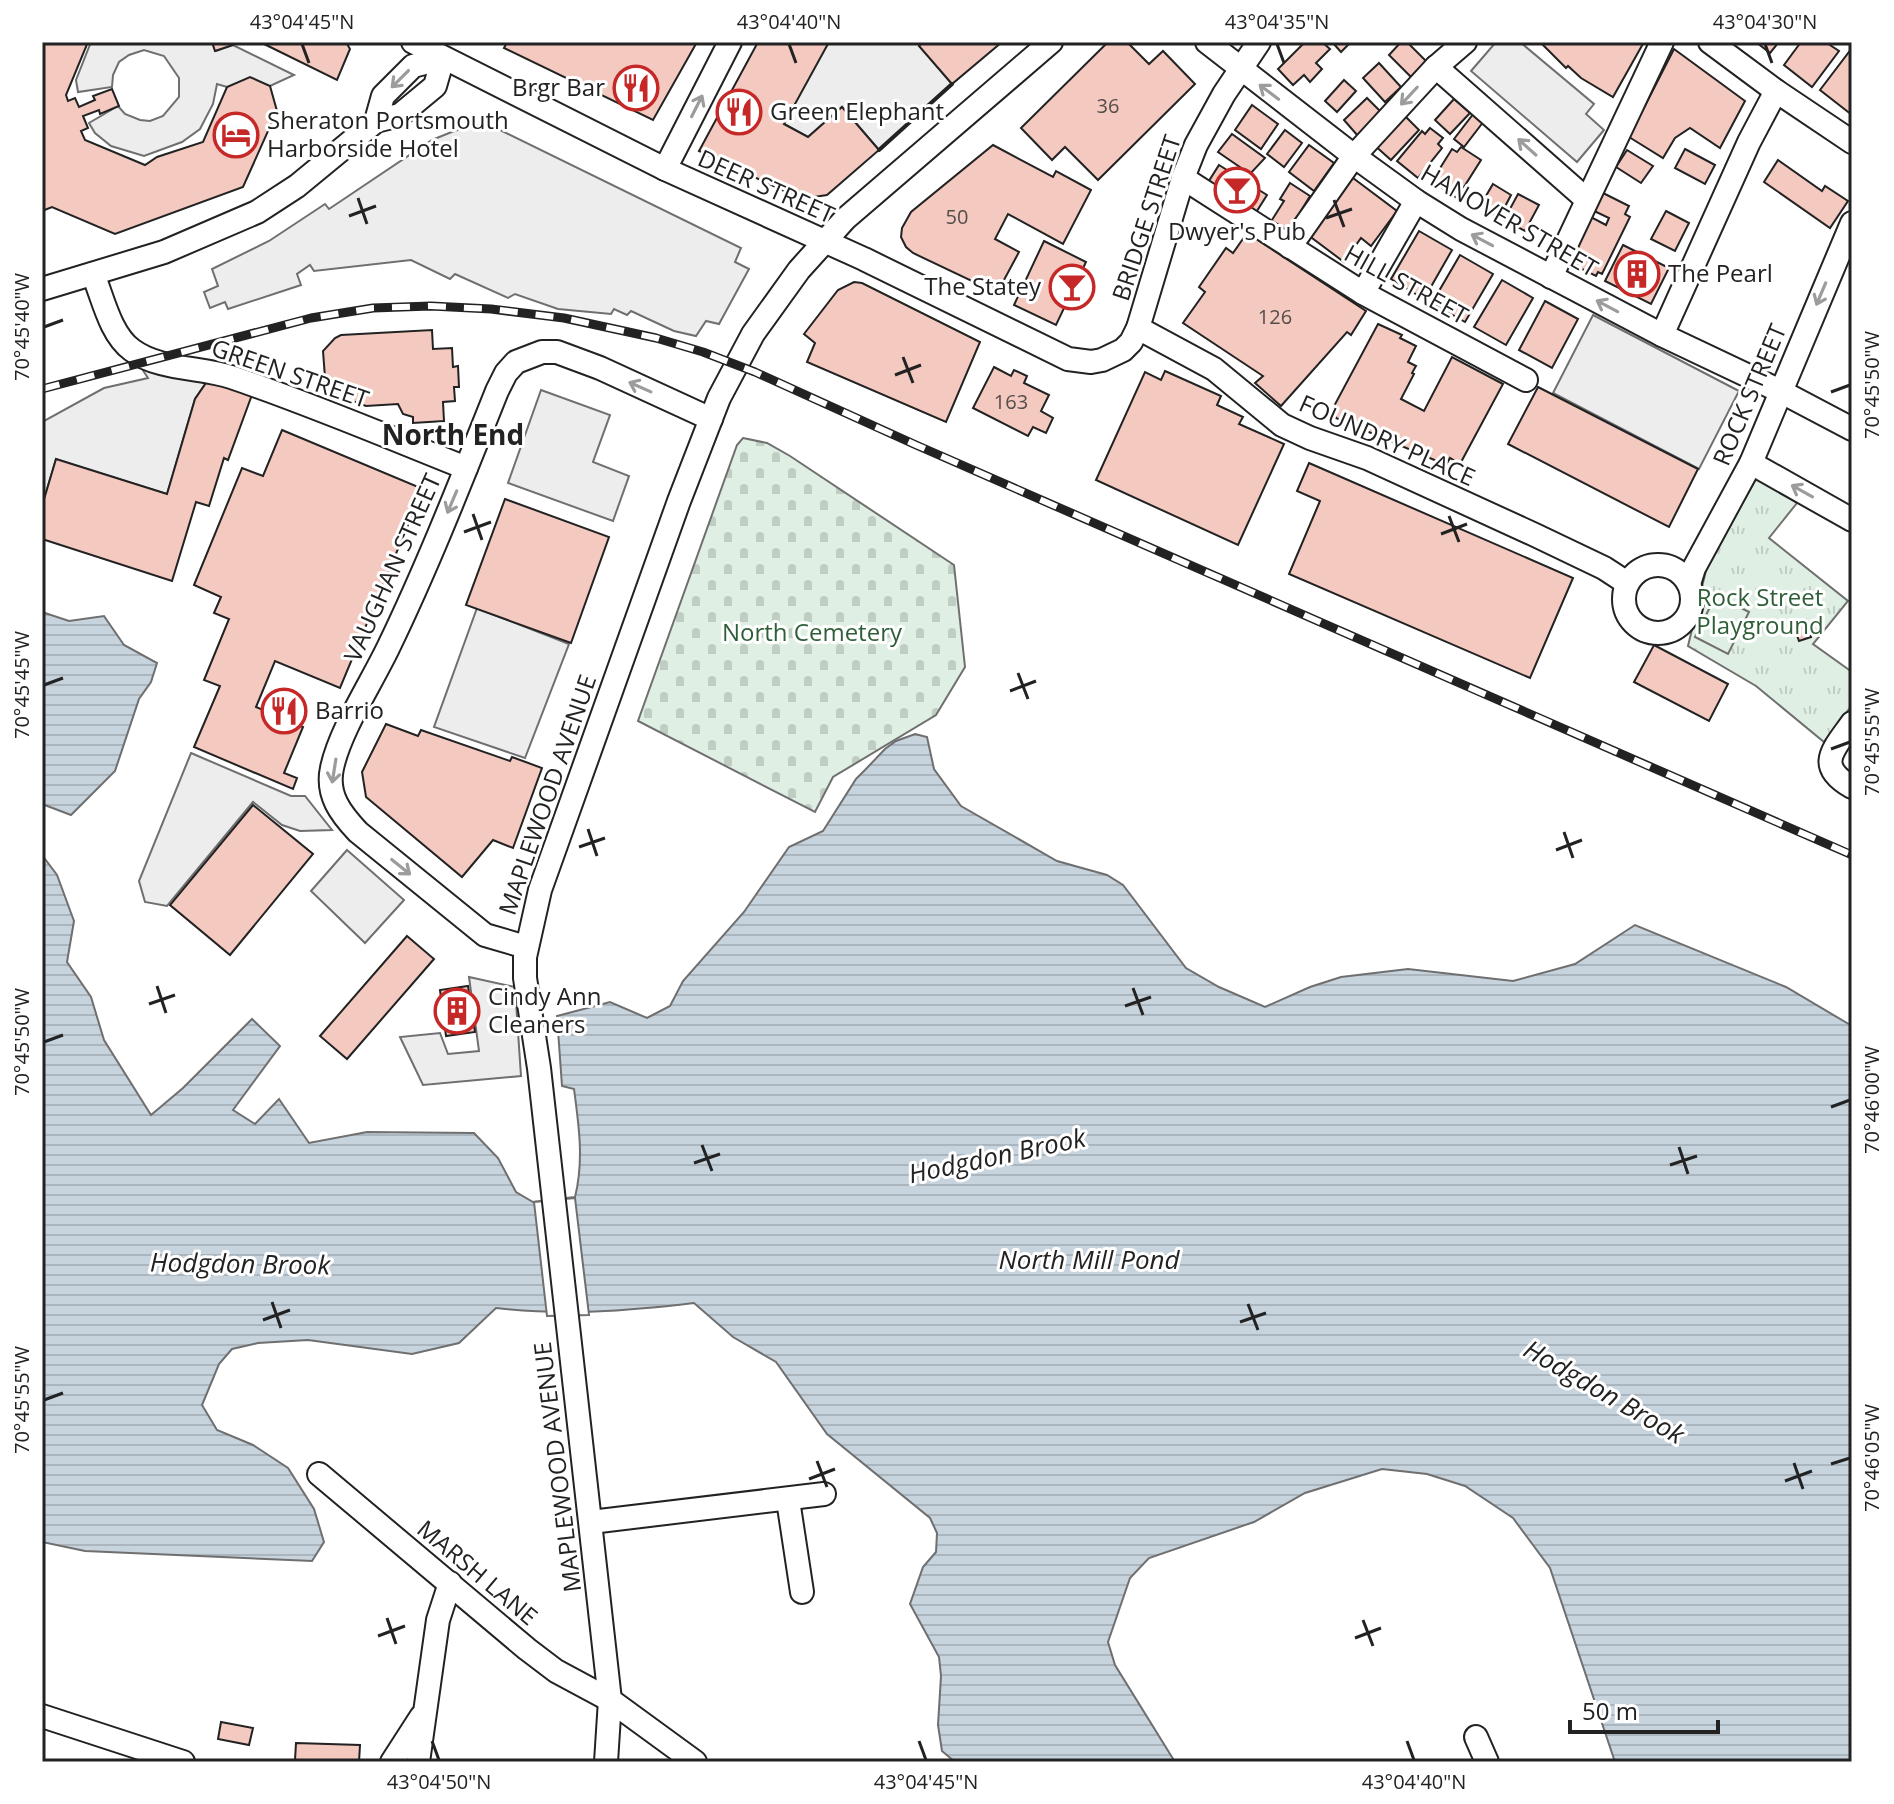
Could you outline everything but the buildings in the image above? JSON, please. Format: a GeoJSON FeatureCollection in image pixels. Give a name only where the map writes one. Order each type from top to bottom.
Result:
{"type":"FeatureCollection","features":[{"type":"Feature","properties":{"kind":"street","name":"DEER STREET"},"geometry":{"type":"LineString","coordinates":[[413,42],[665,169],[1068,359],[1102,360]]}},
{"type":"Feature","properties":{"kind":"street"},"geometry":{"type":"LineString","coordinates":[[665,169],[730,42]]}},
{"type":"Feature","properties":{"kind":"street","name":"MAPLEWOOD AVENUE"},"geometry":{"type":"LineString","coordinates":[[606,1762],[610,1700],[525,978],[526,947],[540,890],[711,419],[728,378],[753,334],[773,302],[845,219],[1051,42]]}},
{"type":"Feature","properties":{"kind":"street","name":"HANOVER STREET"},"geometry":{"type":"LineString","coordinates":[[1207,42],[1354,156],[1461,229],[1662,335],[1852,429]]}},
{"type":"Feature","properties":{"kind":"street","name":"BRIDGE STREET"},"geometry":{"type":"LineString","coordinates":[[1102,360],[1123,350],[1138,328],[1183,178],[1196,145],[1240,68],[1259,42]]}},
{"type":"Feature","properties":{"kind":"street"},"geometry":{"type":"LineString","coordinates":[[1290,247],[1354,156],[1436,67],[1465,42]]}},
{"type":"Feature","properties":{"kind":"street"},"geometry":{"type":"LineString","coordinates":[[1551,277],[1662,42]]}},
{"type":"Feature","properties":{"kind":"street"},"geometry":{"type":"LineString","coordinates":[[1710,42],[1852,142]]}},
{"type":"Feature","properties":{"kind":"street"},"geometry":{"type":"LineString","coordinates":[[42,289],[184,245],[257,212],[297,186],[376,121],[383,96],[413,66],[443,58]]}},
{"type":"Feature","properties":{"kind":"street"},"geometry":{"type":"LineString","coordinates":[[1436,67],[1586,199]]}},
{"type":"Feature","properties":{"kind":"street"},"geometry":{"type":"LineString","coordinates":[[1662,335],[1749,142],[1776,91]]}},
{"type":"Feature","properties":{"kind":"street","name":"HILL STREET"},"geometry":{"type":"LineString","coordinates":[[1183,178],[1363,293],[1526,380]]}},
{"type":"Feature","properties":{"kind":"street"},"geometry":{"type":"LineString","coordinates":[[1363,293],[1416,201]]}},
{"type":"Feature","properties":{"kind":"street","name":"ROCK STREET"},"geometry":{"type":"LineString","coordinates":[[1689,584],[1694,568],[1751,463],[1852,223]]}},
{"type":"Feature","properties":{"kind":"street","name":"GREEN STREET"},"geometry":{"type":"LineString","coordinates":[[93,274],[118,335],[141,355],[151,360],[215,372],[270,390],[466,468]]}},
{"type":"Feature","properties":{"kind":"street","name":"FOUNDRY PLACE"},"geometry":{"type":"LineString","coordinates":[[1138,328],[1214,369],[1282,425],[1367,458],[1604,568],[1627,583]]}},
{"type":"Feature","properties":{"kind":"street","name":"VAUGHAN STREET"},"geometry":{"type":"LineString","coordinates":[[526,947],[485,935],[358,832],[342,816],[331,794],[331,769],[390,644],[506,373],[516,362],[542,352],[571,356],[711,419]]}},
{"type":"Feature","properties":{"kind":"street"},"geometry":{"type":"LineString","coordinates":[[1751,463],[1852,520]]}},
{"type":"Feature","properties":{"kind":"street"},"geometry":{"type":"LineString","coordinates":[[1653,565],[1674,568],[1689,584],[1691,605],[1688,615],[1681,625],[1659,634],[1636,626],[1624,606],[1623,594],[1627,583],[1634,574],[1653,565]]}},
{"type":"Feature","properties":{"kind":"street"},"geometry":{"type":"LineString","coordinates":[[1852,723],[1833,750],[1830,761],[1837,778],[1852,787]]}},
{"type":"Feature","properties":{"kind":"street","name":"MARSH LANE"},"geometry":{"type":"LineString","coordinates":[[319,1474],[556,1671],[610,1700],[695,1762]]}},
{"type":"Feature","properties":{"kind":"street"},"geometry":{"type":"LineString","coordinates":[[591,1522],[824,1494]]}},
{"type":"Feature","properties":{"kind":"street"},"geometry":{"type":"LineString","coordinates":[[788,1500],[802,1592]]}},
{"type":"Feature","properties":{"kind":"street"},"geometry":{"type":"LineString","coordinates":[[418,1762],[438,1620],[450,1583]]}},
{"type":"Feature","properties":{"kind":"street"},"geometry":{"type":"LineString","coordinates":[[392,1762],[425,1709]]}},
{"type":"Feature","properties":{"kind":"street"},"geometry":{"type":"LineString","coordinates":[[42,1716],[183,1762]]}},
{"type":"Feature","properties":{"kind":"street"},"geometry":{"type":"LineString","coordinates":[[1476,1737],[1487,1762]]}},
{"type":"Feature","properties":{"kind":"green space","name":"North Cemetery"},"geometry":{"type":"Polygon","coordinates":[[[743,438],[767,443],[790,456],[954,565],[965,667],[936,715],[833,777],[815,812],[638,721],[737,445],[743,438]]]}},
{"type":"Feature","properties":{"kind":"green space","name":"Rock Street Playground"},"geometry":{"type":"Polygon","coordinates":[[[1757,477],[1797,503],[1769,538],[1848,601],[1813,644],[1852,672],[1852,705],[1824,742],[1756,686],[1688,646],[1707,566],[1757,477]]]}},
{"type":"Feature","properties":{"kind":"green space"},"geometry":{"type":"Polygon","coordinates":[[[1716,595],[1749,612],[1728,654],[1695,637],[1716,595]]]}},
{"type":"Feature","properties":{"kind":"shaded area"},"geometry":{"type":"Polygon","coordinates":[[[91,42],[212,42],[216,51],[233,45],[294,75],[270,86],[227,87],[217,84],[213,104],[200,129],[182,142],[144,156],[111,146],[95,133],[89,123],[118,106],[125,114],[140,120],[150,121],[163,116],[179,97],[179,78],[164,56],[144,50],[119,62],[112,87],[78,92],[76,80],[91,42]]]}},
{"type":"Feature","properties":{"kind":"shaded area"},"geometry":{"type":"Polygon","coordinates":[[[829,42],[923,42],[920,46],[952,84],[879,150],[842,107],[808,137],[784,124],[829,42]]]}},
{"type":"Feature","properties":{"kind":"shaded area"},"geometry":{"type":"Polygon","coordinates":[[[1496,42],[1520,42],[1594,104],[1586,114],[1604,130],[1577,162],[1471,71],[1496,42]]]}},
{"type":"Feature","properties":{"kind":"shaded area"},"geometry":{"type":"Polygon","coordinates":[[[476,125],[496,128],[741,248],[735,262],[749,269],[719,324],[706,321],[696,336],[674,331],[631,311],[627,315],[614,309],[611,314],[558,309],[515,294],[508,298],[455,274],[450,279],[411,260],[314,271],[310,265],[297,274],[301,285],[228,309],[225,302],[210,308],[204,292],[218,286],[212,269],[269,241],[325,204],[329,209],[432,140],[476,125]]]}},
{"type":"Feature","properties":{"kind":"shaded area"},"geometry":{"type":"Polygon","coordinates":[[[1593,315],[1739,391],[1699,469],[1553,393],[1593,315]]]}},
{"type":"Feature","properties":{"kind":"shaded area"},"geometry":{"type":"Polygon","coordinates":[[[149,363],[208,380],[195,399],[167,494],[56,459],[42,506],[42,422],[104,388],[148,378],[142,369],[149,363]]]}},
{"type":"Feature","properties":{"kind":"shaded area"},"geometry":{"type":"Polygon","coordinates":[[[541,390],[610,415],[593,462],[629,476],[613,521],[508,483],[541,390]]]}},
{"type":"Feature","properties":{"kind":"shaded area"},"geometry":{"type":"Polygon","coordinates":[[[477,608],[569,644],[525,758],[434,727],[477,608]]]}},
{"type":"Feature","properties":{"kind":"shaded area"},"geometry":{"type":"Polygon","coordinates":[[[191,753],[291,796],[305,796],[332,830],[300,831],[282,825],[253,802],[167,906],[145,902],[139,881],[191,753]]]}},
{"type":"Feature","properties":{"kind":"shaded area"},"geometry":{"type":"Polygon","coordinates":[[[347,850],[404,900],[365,943],[311,891],[347,850]]]}},
{"type":"Feature","properties":{"kind":"shaded area"},"geometry":{"type":"Polygon","coordinates":[[[469,977],[515,987],[521,1076],[423,1085],[400,1037],[440,1033],[448,1054],[479,1051],[469,977]]]}},
{"type":"Feature","properties":{"kind":"water"},"geometry":{"type":"Polygon","coordinates":[[[42,612],[69,621],[104,616],[124,645],[157,663],[151,682],[139,699],[115,771],[71,815],[42,804],[42,612]]]}},
{"type":"Feature","properties":{"kind":"water","name":"North Mill Pond"},"geometry":{"type":"Polygon","coordinates":[[[915,734],[927,737],[934,769],[961,806],[1057,861],[1107,875],[1123,885],[1186,968],[1219,987],[1265,1007],[1341,977],[1408,969],[1513,981],[1575,964],[1635,925],[1786,987],[1852,1026],[1852,1762],[1615,1762],[1550,1568],[1513,1518],[1465,1486],[1427,1474],[1382,1469],[1305,1493],[1254,1522],[1149,1558],[1130,1578],[1108,1642],[1115,1665],[1175,1762],[955,1762],[942,1751],[938,1725],[939,1657],[910,1604],[923,1567],[936,1552],[937,1533],[930,1518],[827,1434],[776,1362],[733,1337],[694,1303],[595,1312],[496,1308],[459,1343],[412,1354],[308,1340],[258,1343],[232,1349],[219,1364],[202,1405],[217,1430],[253,1445],[288,1468],[314,1509],[324,1542],[312,1561],[85,1551],[42,1542],[42,855],[57,875],[74,921],[67,962],[91,997],[104,1040],[151,1115],[183,1088],[252,1019],[280,1046],[233,1110],[255,1124],[279,1099],[309,1143],[367,1132],[474,1133],[498,1158],[516,1192],[533,1202],[575,1197],[580,1157],[579,1130],[574,1089],[562,1086],[557,1016],[610,1002],[647,1018],[670,1006],[683,981],[744,912],[789,847],[823,831],[856,779],[885,749],[915,734]]]}},
{"type":"Feature","properties":{"kind":"pier"},"geometry":{"type":"Polygon","coordinates":[[[575,1198],[589,1315],[547,1316],[534,1202],[575,1198]]]}},
{"type":"Feature","properties":{"kind":"railway"},"geometry":{"type":"LineString","coordinates":[[42,389],[311,318],[373,308],[431,306],[491,309],[564,318],[656,338],[755,372],[1852,855]]}},
{"type":"Feature","properties":{"kind":"wall"},"geometry":{"type":"LineString","coordinates":[[879,150],[952,84]]}},
{"type":"Feature","properties":{"kind":"place","name":"Brgr Bar"},"geometry":{"type":"Point","coordinates":[636,88]}},
{"type":"Feature","properties":{"kind":"place","name":"Green Elephant"},"geometry":{"type":"Point","coordinates":[739,112]}},
{"type":"Feature","properties":{"kind":"place","name":"Sheraton Portsmouth Harborside Hotel"},"geometry":{"type":"Point","coordinates":[236,135]}},
{"type":"Feature","properties":{"kind":"place","name":"Dwyer's Pub"},"geometry":{"type":"Point","coordinates":[1237,190]}},
{"type":"Feature","properties":{"kind":"place","name":"The Pearl"},"geometry":{"type":"Point","coordinates":[1637,274]}},
{"type":"Feature","properties":{"kind":"place","name":"The Statey"},"geometry":{"type":"Point","coordinates":[1072,287]}},
{"type":"Feature","properties":{"kind":"place","name":"Barrio"},"geometry":{"type":"Point","coordinates":[284,711]}},
{"type":"Feature","properties":{"kind":"place","name":"Cindy Ann Cleaners"},"geometry":{"type":"Point","coordinates":[457,1011]}},
{"type":"Feature","properties":{"kind":"district","name":"North End"},"geometry":{"type":"Point","coordinates":[453,435]}},
{"type":"Feature","properties":{"kind":"water label","name":"Hodgdon Brook"},"geometry":{"type":"Point","coordinates":[997,1156]}},
{"type":"Feature","properties":{"kind":"water label","name":"Hodgdon Brook"},"geometry":{"type":"Point","coordinates":[240,1264]}},
{"type":"Feature","properties":{"kind":"water label","name":"Hodgdon Brook"},"geometry":{"type":"Point","coordinates":[1604,1392]}}]}
